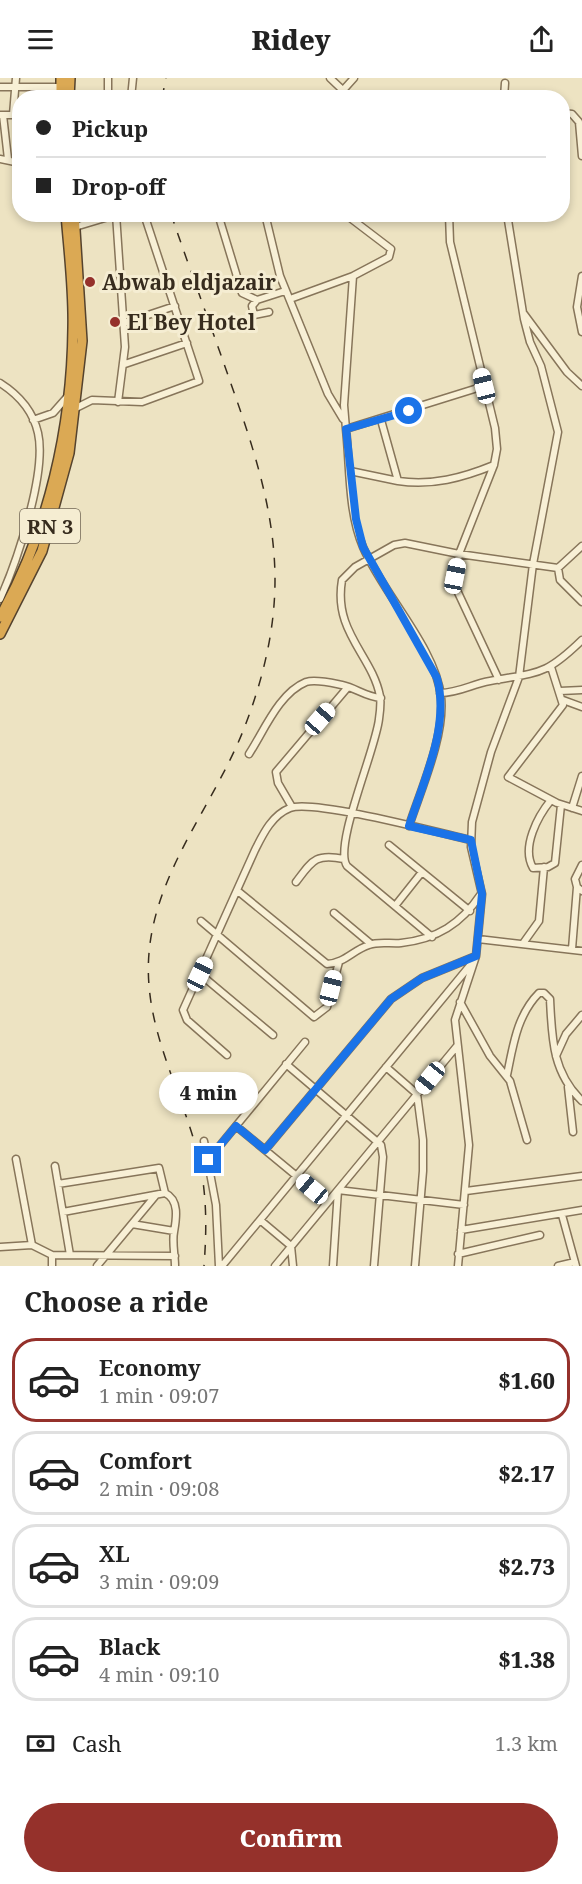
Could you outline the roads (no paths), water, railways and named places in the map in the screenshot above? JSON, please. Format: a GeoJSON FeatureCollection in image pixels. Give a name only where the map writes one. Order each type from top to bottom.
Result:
{"type":"FeatureCollection","features":[{"type":"Feature","properties":{"kind":"highway","name":"RN 3"},"geometry":{"type":"LineString","coordinates":[[0,616],[28,563],[58,458],[68,395],[74,326],[67,222]]}},
{"type":"Feature","properties":{"kind":"highway","name":"RN 3"},"geometry":{"type":"LineString","coordinates":[[0,634],[32,576],[45,543],[69,453],[82,341],[75,222]]}},
{"type":"Feature","properties":{"kind":"street"},"geometry":{"type":"LineString","coordinates":[[15,90],[16,78]]}},
{"type":"Feature","properties":{"kind":"street"},"geometry":{"type":"LineString","coordinates":[[330,78],[342,90]]}},
{"type":"Feature","properties":{"kind":"street"},"geometry":{"type":"LineString","coordinates":[[344,90],[354,78]]}},
{"type":"Feature","properties":{"kind":"street"},"geometry":{"type":"LineString","coordinates":[[0,87],[61,83]]}},
{"type":"Feature","properties":{"kind":"street"},"geometry":{"type":"LineString","coordinates":[[505,83],[505,90]]}},
{"type":"Feature","properties":{"kind":"street"},"geometry":{"type":"LineString","coordinates":[[576,117],[582,111]]}},
{"type":"Feature","properties":{"kind":"street"},"geometry":{"type":"LineString","coordinates":[[2,115],[2,132],[8,159]]}},
{"type":"Feature","properties":{"kind":"street"},"geometry":{"type":"LineString","coordinates":[[570,115],[576,117]]}},
{"type":"Feature","properties":{"kind":"street"},"geometry":{"type":"LineString","coordinates":[[576,117],[582,156]]}},
{"type":"Feature","properties":{"kind":"street"},"geometry":{"type":"LineString","coordinates":[[0,159],[12,160]]}},
{"type":"Feature","properties":{"kind":"street"},"geometry":{"type":"LineString","coordinates":[[75,227],[92,222]]}},
{"type":"Feature","properties":{"kind":"street"},"geometry":{"type":"LineString","coordinates":[[117,222],[124,323],[124,364],[118,402]]}},
{"type":"Feature","properties":{"kind":"street"},"geometry":{"type":"LineString","coordinates":[[76,408],[92,400],[142,402],[198,382],[198,374],[147,222]]}},
{"type":"Feature","properties":{"kind":"street"},"geometry":{"type":"LineString","coordinates":[[220,222],[239,285],[246,297],[257,300],[285,291]]}},
{"type":"Feature","properties":{"kind":"street"},"geometry":{"type":"LineString","coordinates":[[267,222],[285,291],[328,394],[343,419],[346,429],[358,533],[369,559],[431,663],[440,693],[440,718],[436,737],[409,826]]}},
{"type":"Feature","properties":{"kind":"street"},"geometry":{"type":"LineString","coordinates":[[290,299],[353,276],[389,257],[391,249],[356,222]]}},
{"type":"Feature","properties":{"kind":"street"},"geometry":{"type":"LineString","coordinates":[[449,222],[450,242],[496,438],[494,465],[459,554],[455,576],[456,591],[499,680]]}},
{"type":"Feature","properties":{"kind":"street"},"geometry":{"type":"LineString","coordinates":[[458,1266],[466,1191],[468,1126],[455,1020],[476,958],[482,894],[471,840],[472,822],[491,752],[519,677],[533,564],[558,432],[545,378],[530,342],[522,312],[508,222]]}},
{"type":"Feature","properties":{"kind":"street"},"geometry":{"type":"LineString","coordinates":[[343,419],[353,276]]}},
{"type":"Feature","properties":{"kind":"street"},"geometry":{"type":"LineString","coordinates":[[582,276],[577,307],[582,332]]}},
{"type":"Feature","properties":{"kind":"street"},"geometry":{"type":"LineString","coordinates":[[257,300],[252,309],[254,315],[269,312]]}},
{"type":"Feature","properties":{"kind":"street"},"geometry":{"type":"LineString","coordinates":[[124,323],[175,306]]}},
{"type":"Feature","properties":{"kind":"street"},"geometry":{"type":"LineString","coordinates":[[522,312],[567,372],[582,386]]}},
{"type":"Feature","properties":{"kind":"street"},"geometry":{"type":"LineString","coordinates":[[124,364],[187,343]]}},
{"type":"Feature","properties":{"kind":"street"},"geometry":{"type":"LineString","coordinates":[[0,383],[19,398],[33,420],[40,446],[35,486],[14,565],[0,599]]}},
{"type":"Feature","properties":{"kind":"street"},"geometry":{"type":"LineString","coordinates":[[346,429],[381,420],[484,386]]}},
{"type":"Feature","properties":{"kind":"street"},"geometry":{"type":"LineString","coordinates":[[33,420],[53,413],[68,395]]}},
{"type":"Feature","properties":{"kind":"street"},"geometry":{"type":"LineString","coordinates":[[381,420],[398,481]]}},
{"type":"Feature","properties":{"kind":"street"},"geometry":{"type":"LineString","coordinates":[[350,471],[398,481],[423,483],[452,479],[494,465]]}},
{"type":"Feature","properties":{"kind":"street"},"geometry":{"type":"LineString","coordinates":[[432,937],[347,866],[344,859],[343,848],[352,813],[375,742],[381,698],[347,628],[340,588],[345,574],[394,545],[405,543],[459,554],[558,568]]}},
{"type":"Feature","properties":{"kind":"street"},"geometry":{"type":"LineString","coordinates":[[558,568],[582,546]]}},
{"type":"Feature","properties":{"kind":"street"},"geometry":{"type":"LineString","coordinates":[[558,568],[560,580],[582,602]]}},
{"type":"Feature","properties":{"kind":"street"},"geometry":{"type":"LineString","coordinates":[[440,693],[453,693],[551,667],[582,640]]}},
{"type":"Feature","properties":{"kind":"street"},"geometry":{"type":"LineString","coordinates":[[551,667],[563,700],[555,718],[508,777],[561,805],[582,811]]}},
{"type":"Feature","properties":{"kind":"street"},"geometry":{"type":"LineString","coordinates":[[249,754],[278,706],[304,683],[312,681],[348,687],[370,698],[381,698]]}},
{"type":"Feature","properties":{"kind":"street"},"geometry":{"type":"LineString","coordinates":[[292,807],[278,783],[276,772],[348,687]]}},
{"type":"Feature","properties":{"kind":"street"},"geometry":{"type":"LineString","coordinates":[[560,691],[582,690]]}},
{"type":"Feature","properties":{"kind":"street"},"geometry":{"type":"LineString","coordinates":[[563,700],[582,706]]}},
{"type":"Feature","properties":{"kind":"street"},"geometry":{"type":"LineString","coordinates":[[572,808],[582,776]]}},
{"type":"Feature","properties":{"kind":"street"},"geometry":{"type":"LineString","coordinates":[[551,800],[532,833],[531,866],[536,868],[555,863],[561,805]]}},
{"type":"Feature","properties":{"kind":"street"},"geometry":{"type":"LineString","coordinates":[[227,1055],[184,1016],[185,1004],[239,892],[264,832],[280,813],[292,807],[306,806],[352,813],[471,840]]}},
{"type":"Feature","properties":{"kind":"street"},"geometry":{"type":"LineString","coordinates":[[389,845],[470,911]]}},
{"type":"Feature","properties":{"kind":"street"},"geometry":{"type":"LineString","coordinates":[[296,882],[316,858],[322,855],[344,859]]}},
{"type":"Feature","properties":{"kind":"street"},"geometry":{"type":"LineString","coordinates":[[572,949],[579,889],[575,879],[582,865]]}},
{"type":"Feature","properties":{"kind":"street"},"geometry":{"type":"LineString","coordinates":[[524,942],[539,921],[544,867]]}},
{"type":"Feature","properties":{"kind":"street"},"geometry":{"type":"LineString","coordinates":[[395,906],[422,872]]}},
{"type":"Feature","properties":{"kind":"street"},"geometry":{"type":"LineString","coordinates":[[239,892],[327,964],[339,962],[371,944],[404,943],[432,937],[455,925],[470,911],[482,894]]}},
{"type":"Feature","properties":{"kind":"street"},"geometry":{"type":"LineString","coordinates":[[334,913],[371,944]]}},
{"type":"Feature","properties":{"kind":"street"},"geometry":{"type":"LineString","coordinates":[[201,921],[314,1017],[327,1007],[339,962]]}},
{"type":"Feature","properties":{"kind":"street"},"geometry":{"type":"LineString","coordinates":[[478,939],[524,942],[582,951]]}},
{"type":"Feature","properties":{"kind":"street"},"geometry":{"type":"LineString","coordinates":[[221,1266],[476,958]]}},
{"type":"Feature","properties":{"kind":"street"},"geometry":{"type":"LineString","coordinates":[[265,1150],[398,992],[422,978],[476,958]]}},
{"type":"Feature","properties":{"kind":"street"},"geometry":{"type":"LineString","coordinates":[[200,974],[273,1035]]}},
{"type":"Feature","properties":{"kind":"street"},"geometry":{"type":"LineString","coordinates":[[507,1075],[521,1019],[539,993],[544,993],[550,999],[556,1056],[568,1087],[573,1132]]}},
{"type":"Feature","properties":{"kind":"street"},"geometry":{"type":"LineString","coordinates":[[460,1002],[490,1056],[507,1075],[513,1086],[527,1140]]}},
{"type":"Feature","properties":{"kind":"street"},"geometry":{"type":"LineString","coordinates":[[556,1056],[566,1034],[582,1015]]}},
{"type":"Feature","properties":{"kind":"street"},"geometry":{"type":"LineString","coordinates":[[208,1160],[305,1042]]}},
{"type":"Feature","properties":{"kind":"street"},"geometry":{"type":"LineString","coordinates":[[275,1266],[457,1046]]}},
{"type":"Feature","properties":{"kind":"street"},"geometry":{"type":"LineString","coordinates":[[286,1064],[378,1141],[383,1157],[374,1266]]}},
{"type":"Feature","properties":{"kind":"street"},"geometry":{"type":"LineString","coordinates":[[386,1067],[417,1094],[423,1140],[422,1200],[415,1266]]}},
{"type":"Feature","properties":{"kind":"street"},"geometry":{"type":"LineString","coordinates":[[568,1087],[582,1101]]}},
{"type":"Feature","properties":{"kind":"street"},"geometry":{"type":"LineString","coordinates":[[236,1126],[328,1202]]}},
{"type":"Feature","properties":{"kind":"street"},"geometry":{"type":"LineString","coordinates":[[204,1141],[216,1205],[221,1266]]}},
{"type":"Feature","properties":{"kind":"street"},"geometry":{"type":"LineString","coordinates":[[16,1159],[32,1245]]}},
{"type":"Feature","properties":{"kind":"street"},"geometry":{"type":"LineString","coordinates":[[55,1166],[70,1255]]}},
{"type":"Feature","properties":{"kind":"street"},"geometry":{"type":"LineString","coordinates":[[58,1184],[159,1168],[165,1193],[170,1196],[177,1213],[178,1220],[174,1231],[175,1266]]}},
{"type":"Feature","properties":{"kind":"street"},"geometry":{"type":"LineString","coordinates":[[466,1191],[582,1176]]}},
{"type":"Feature","properties":{"kind":"street"},"geometry":{"type":"LineString","coordinates":[[338,1190],[464,1205]]}},
{"type":"Feature","properties":{"kind":"street"},"geometry":{"type":"LineString","coordinates":[[333,1266],[338,1190]]}},
{"type":"Feature","properties":{"kind":"street"},"geometry":{"type":"LineString","coordinates":[[63,1212],[165,1193]]}},
{"type":"Feature","properties":{"kind":"street"},"geometry":{"type":"LineString","coordinates":[[98,1266],[157,1195]]}},
{"type":"Feature","properties":{"kind":"street"},"geometry":{"type":"LineString","coordinates":[[461,1230],[582,1210]]}},
{"type":"Feature","properties":{"kind":"street"},"geometry":{"type":"LineString","coordinates":[[558,1266],[576,1264],[562,1215]]}},
{"type":"Feature","properties":{"kind":"street"},"geometry":{"type":"LineString","coordinates":[[260,1220],[291,1246],[293,1266]]}},
{"type":"Feature","properties":{"kind":"street"},"geometry":{"type":"LineString","coordinates":[[132,1224],[174,1231]]}},
{"type":"Feature","properties":{"kind":"street"},"geometry":{"type":"LineString","coordinates":[[458,1254],[540,1235]]}},
{"type":"Feature","properties":{"kind":"street"},"geometry":{"type":"LineString","coordinates":[[0,1247],[32,1245],[52,1255],[175,1256]]}},
{"type":"Feature","properties":{"kind":"street"},"geometry":{"type":"LineString","coordinates":[[52,1255],[52,1266]]}},
{"type":"Feature","properties":{"kind":"railway"},"geometry":{"type":"LineString","coordinates":[[164,90],[166,78]]}},
{"type":"Feature","properties":{"kind":"railway"},"geometry":{"type":"LineString","coordinates":[[174,222],[239,405],[254,454],[267,504],[275,580],[270,636],[262,672],[245,726],[219,782],[175,864],[154,922],[149,953],[151,1005],[164,1054],[190,1126],[203,1180],[206,1237],[204,1266]]}},
{"type":"Feature","properties":{"kind":"place","name":"Abwab eldjazair"},"geometry":{"type":"Point","coordinates":[90,282]}},
{"type":"Feature","properties":{"kind":"place","name":"El Bey Hotel"},"geometry":{"type":"Point","coordinates":[115,322]}}]}
